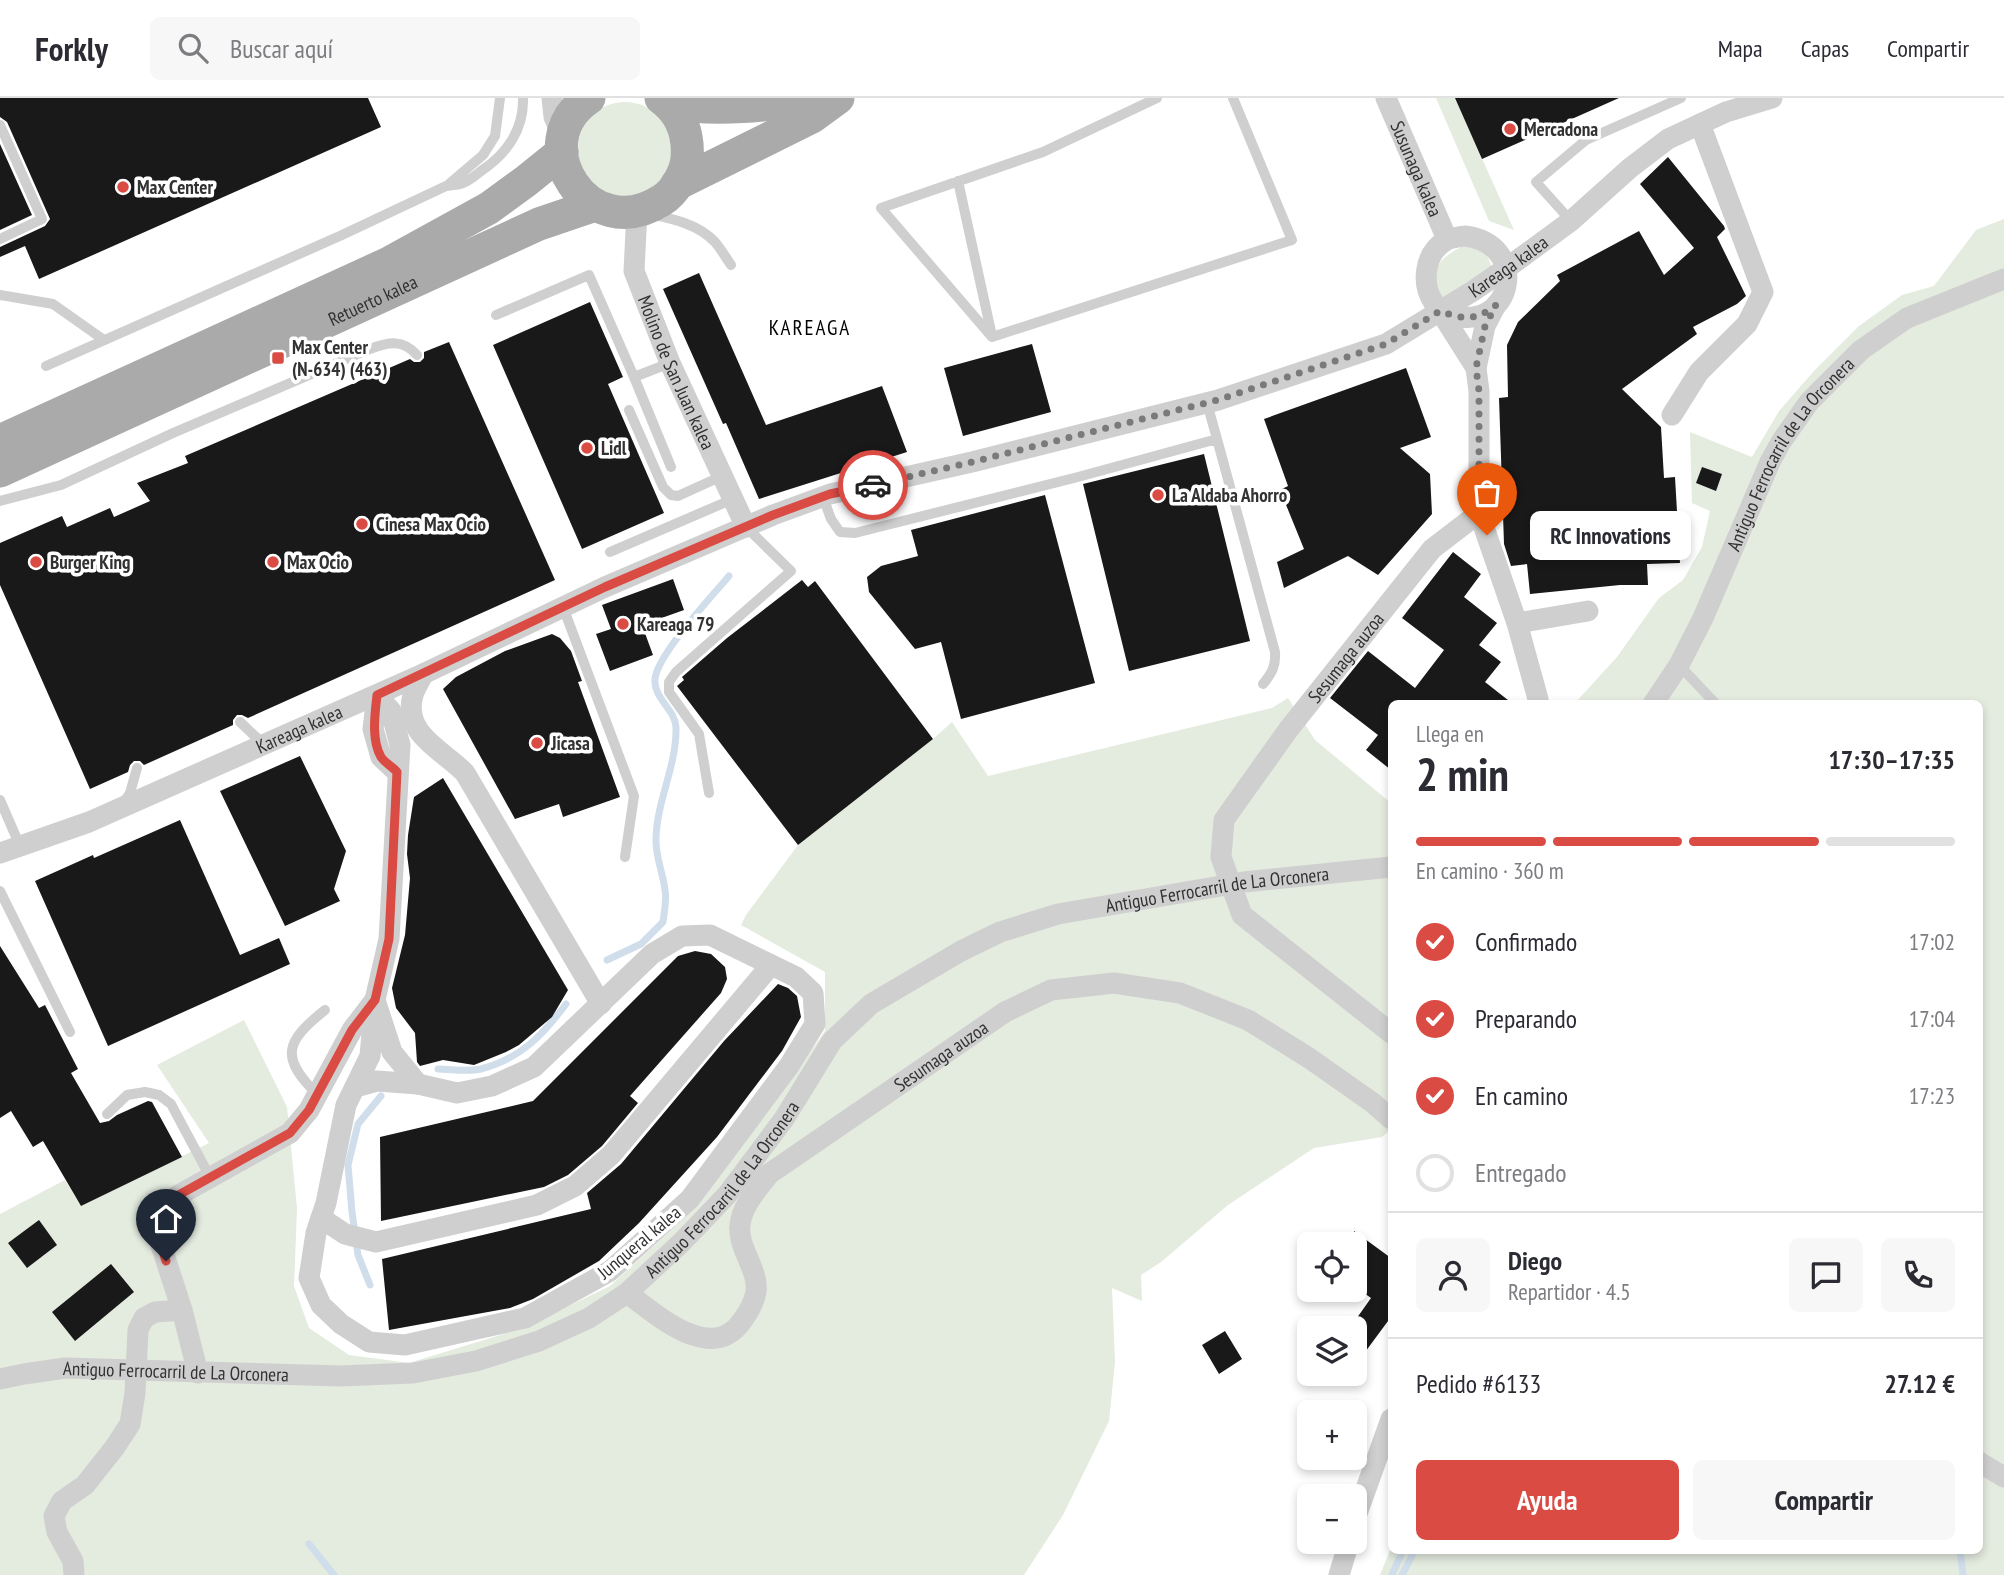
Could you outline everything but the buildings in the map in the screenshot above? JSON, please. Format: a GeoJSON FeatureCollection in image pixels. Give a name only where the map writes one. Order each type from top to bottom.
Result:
{"type":"FeatureCollection","features":[{"type":"Feature","properties":{"kind":"main road"},"geometry":{"type":"LineString","coordinates":[[589,98],[570,118],[562,144],[566,173],[578,192],[594,205],[615,212],[637,211],[653,206],[667,197],[677,184],[686,164],[688,143],[682,122],[665,101]]}},
{"type":"Feature","properties":{"kind":"main road"},"geometry":{"type":"LineString","coordinates":[[665,101],[712,107],[763,107],[815,98]]}},
{"type":"Feature","properties":{"kind":"main road"},"geometry":{"type":"LineString","coordinates":[[677,184],[812,117],[838,98]]}},
{"type":"Feature","properties":{"kind":"main road","name":"Retuerto kalea"},"geometry":{"type":"LineString","coordinates":[[0,441],[388,263],[489,208],[526,181],[562,144]]}},
{"type":"Feature","properties":{"kind":"main road","name":"Retuerto kalea"},"geometry":{"type":"LineString","coordinates":[[0,471],[539,224],[594,205]]}},
{"type":"Feature","properties":{"kind":"street"},"geometry":{"type":"LineString","coordinates":[[552,98],[562,144]]}},
{"type":"Feature","properties":{"kind":"street","name":"Susunaga kalea"},"geometry":{"type":"LineString","coordinates":[[1386,98],[1447,239]]}},
{"type":"Feature","properties":{"kind":"street","name":"Kareaga kalea"},"geometry":{"type":"LineString","coordinates":[[0,853],[89,822],[377,695],[605,587],[823,497],[1207,402],[1386,344],[1507,268],[1571,221],[1630,168],[1668,139],[1726,111],[1772,98]]}},
{"type":"Feature","properties":{"kind":"street"},"geometry":{"type":"LineString","coordinates":[[1672,415],[1699,372],[1747,324],[1763,292],[1700,124]]}},
{"type":"Feature","properties":{"kind":"street","name":"Molino de San Juan kalea"},"geometry":{"type":"LineString","coordinates":[[637,211],[634,271],[670,363],[746,527]]}},
{"type":"Feature","properties":{"kind":"street"},"geometry":{"type":"LineString","coordinates":[[1476,368],[1432,300],[1426,286],[1426,271],[1437,247],[1447,239],[1465,236],[1479,237],[1492,244],[1507,268],[1507,284],[1485,326],[1476,368],[1479,391],[1479,513],[1517,622],[1538,699]]}},
{"type":"Feature","properties":{"kind":"street","name":"Antiguo Ferrocarril de La Orconera"},"geometry":{"type":"LineString","coordinates":[[1656,700],[1679,665],[1703,618],[1770,462],[1809,402],[1861,350],[1908,318],[2004,279]]}},
{"type":"Feature","properties":{"kind":"street"},"geometry":{"type":"LineString","coordinates":[[1440,311],[1455,317],[1469,318],[1485,314],[1496,305]]}},
{"type":"Feature","properties":{"kind":"street","name":"Sesumaga auzoa"},"geometry":{"type":"LineString","coordinates":[[1388,1031],[1242,915],[1221,857],[1224,820],[1288,730],[1433,549],[1479,513]]}},
{"type":"Feature","properties":{"kind":"street"},"geometry":{"type":"LineString","coordinates":[[1517,622],[1588,611]]}},
{"type":"Feature","properties":{"kind":"street"},"geometry":{"type":"LineString","coordinates":[[423,674],[413,696],[412,717],[419,733],[465,773],[601,1004]]}},
{"type":"Feature","properties":{"kind":"street"},"geometry":{"type":"LineString","coordinates":[[377,695],[373,729],[381,757],[397,772],[409,758],[432,747]]}},
{"type":"Feature","properties":{"kind":"street","name":"Junqueral kalea"},"geometry":{"type":"LineString","coordinates":[[355,1087],[377,1082],[418,1084],[457,1093],[492,1086],[534,1067],[652,954],[682,936],[710,935],[796,977],[813,993],[815,1024],[789,1066],[690,1199],[610,1271],[525,1318],[405,1345],[369,1342],[341,1324],[321,1305],[309,1278],[316,1233],[326,1203],[346,1105],[370,1056],[375,1000],[389,939],[397,772]]}},
{"type":"Feature","properties":{"kind":"street","name":"Antiguo Ferrocarril de La Orconera"},"geometry":{"type":"LineString","coordinates":[[0,1380],[65,1368],[340,1376],[413,1373],[476,1361],[538,1341],[589,1318],[627,1293],[682,1242],[727,1195],[783,1119],[832,1041],[871,1004],[971,946],[1000,932],[1059,914],[1244,882],[1388,867]]}},
{"type":"Feature","properties":{"kind":"street"},"geometry":{"type":"LineString","coordinates":[[321,1218],[345,1234],[376,1242],[537,1205],[575,1186],[611,1156],[771,965]]}},
{"type":"Feature","properties":{"kind":"street","name":"Sesumaga auzoa"},"geometry":{"type":"LineString","coordinates":[[627,1293],[667,1323],[693,1337],[720,1338],[737,1328],[748,1313],[756,1292],[753,1273],[743,1248],[740,1226],[747,1203],[769,1174],[1005,1012],[1051,990],[1114,983],[1180,993],[1248,1020],[1320,1066],[1388,1116]]}},
{"type":"Feature","properties":{"kind":"street"},"geometry":{"type":"LineString","coordinates":[[375,1000],[392,1052],[418,1084]]}},
{"type":"Feature","properties":{"kind":"street","name":"Junqueral kalea"},"geometry":{"type":"LineString","coordinates":[[198,1373],[182,1310],[150,1211],[290,1133],[309,1110],[352,1030],[375,1000]]}},
{"type":"Feature","properties":{"kind":"street"},"geometry":{"type":"LineString","coordinates":[[727,1195],[747,1203]]}},
{"type":"Feature","properties":{"kind":"street"},"geometry":{"type":"LineString","coordinates":[[74,1575],[73,1561],[57,1532],[54,1516],[62,1501],[85,1485],[116,1447],[130,1423],[135,1393],[138,1330],[144,1318],[155,1312],[182,1310]]}},
{"type":"Feature","properties":{"kind":"street"},"geometry":{"type":"LineString","coordinates":[[1367,1486],[1388,1427]]}},
{"type":"Feature","properties":{"kind":"street"},"geometry":{"type":"LineString","coordinates":[[1983,1464],[2004,1477]]}},
{"type":"Feature","properties":{"kind":"street"},"geometry":{"type":"LineString","coordinates":[[1339,1575],[1345,1554]]}},
{"type":"Feature","properties":{"kind":"lane"},"geometry":{"type":"LineString","coordinates":[[46,366],[446,186],[483,155],[495,136],[500,104],[509,98]]}},
{"type":"Feature","properties":{"kind":"lane"},"geometry":{"type":"LineString","coordinates":[[446,186],[465,183],[505,151],[517,133],[524,108],[523,98]]}},
{"type":"Feature","properties":{"kind":"lane"},"geometry":{"type":"LineString","coordinates":[[992,337],[881,208],[1043,152],[1157,98]]}},
{"type":"Feature","properties":{"kind":"lane"},"geometry":{"type":"LineString","coordinates":[[992,337],[1292,240],[1233,98]]}},
{"type":"Feature","properties":{"kind":"lane"},"geometry":{"type":"LineString","coordinates":[[1571,221],[1536,182],[1586,140],[1681,98]]}},
{"type":"Feature","properties":{"kind":"lane"},"geometry":{"type":"LineString","coordinates":[[0,125],[42,219],[0,239]]}},
{"type":"Feature","properties":{"kind":"lane"},"geometry":{"type":"LineString","coordinates":[[958,181],[992,337]]}},
{"type":"Feature","properties":{"kind":"lane"},"geometry":{"type":"LineString","coordinates":[[637,211],[695,227],[714,242],[731,265]]}},
{"type":"Feature","properties":{"kind":"lane"},"geometry":{"type":"LineString","coordinates":[[496,315],[590,275],[671,467]]}},
{"type":"Feature","properties":{"kind":"lane"},"geometry":{"type":"LineString","coordinates":[[0,295],[53,303],[104,341]]}},
{"type":"Feature","properties":{"kind":"lane"},"geometry":{"type":"LineString","coordinates":[[0,501],[61,485],[173,433],[370,348],[385,343],[400,343],[411,348],[417,355]]}},
{"type":"Feature","properties":{"kind":"lane"},"geometry":{"type":"LineString","coordinates":[[634,377],[670,363]]}},
{"type":"Feature","properties":{"kind":"lane"},"geometry":{"type":"LineString","coordinates":[[1207,402],[1275,652],[1273,672],[1263,684]]}},
{"type":"Feature","properties":{"kind":"lane"},"geometry":{"type":"LineString","coordinates":[[629,410],[663,487],[671,495],[691,492],[722,476]]}},
{"type":"Feature","properties":{"kind":"lane"},"geometry":{"type":"LineString","coordinates":[[823,497],[831,519],[840,532],[855,533],[1217,439]]}},
{"type":"Feature","properties":{"kind":"lane"},"geometry":{"type":"LineString","coordinates":[[610,552],[733,499]]}},
{"type":"Feature","properties":{"kind":"lane"},"geometry":{"type":"LineString","coordinates":[[709,793],[699,734],[669,692],[669,682],[676,672],[791,571],[746,527]]}},
{"type":"Feature","properties":{"kind":"lane"},"geometry":{"type":"LineString","coordinates":[[563,607],[634,796],[625,857]]}},
{"type":"Feature","properties":{"kind":"lane"},"geometry":{"type":"LineString","coordinates":[[1679,665],[1712,700]]}},
{"type":"Feature","properties":{"kind":"lane"},"geometry":{"type":"LineString","coordinates":[[240,722],[257,738],[270,743]]}},
{"type":"Feature","properties":{"kind":"lane"},"geometry":{"type":"LineString","coordinates":[[121,807],[130,793],[136,768]]}},
{"type":"Feature","properties":{"kind":"lane"},"geometry":{"type":"LineString","coordinates":[[1,805],[20,846]]}},
{"type":"Feature","properties":{"kind":"lane"},"geometry":{"type":"LineString","coordinates":[[0,891],[70,1032]]}},
{"type":"Feature","properties":{"kind":"lane"},"geometry":{"type":"LineString","coordinates":[[317,1094],[300,1077],[291,1055],[295,1037],[326,1010]]}},
{"type":"Feature","properties":{"kind":"lane"},"geometry":{"type":"LineString","coordinates":[[107,1114],[127,1096],[145,1092],[159,1095],[171,1104],[210,1177]]}},
{"type":"Feature","properties":{"kind":"shaded area"},"geometry":{"type":"Polygon","coordinates":[[[1436,98],[1455,98],[1514,230],[1489,221],[1436,98]]]}},
{"type":"Feature","properties":{"kind":"shaded area"},"geometry":{"type":"Polygon","coordinates":[[[625,102],[643,105],[658,116],[669,131],[672,149],[669,167],[658,182],[643,193],[625,196],[607,193],[592,182],[581,167],[578,149],[581,131],[592,116],[607,105],[625,102]]]}},
{"type":"Feature","properties":{"kind":"shaded area"},"geometry":{"type":"Polygon","coordinates":[[[2004,219],[2004,1575],[1380,1575],[1389,1554],[1983,1554],[1983,700],[1578,700],[1617,657],[1659,598],[1683,580],[1702,547],[1710,511],[1692,503],[1690,432],[1752,457],[1779,411],[1814,371],[1859,326],[1902,295],[1934,286],[1976,230],[2004,219]]]}},
{"type":"Feature","properties":{"kind":"shaded area"},"geometry":{"type":"Polygon","coordinates":[[[1461,247],[1481,250],[1492,268],[1445,302],[1437,284],[1436,270],[1444,258],[1461,247]]]}},
{"type":"Feature","properties":{"kind":"shaded area"},"geometry":{"type":"Polygon","coordinates":[[[1288,698],[1315,740],[1388,801],[1388,1132],[1382,1137],[1314,1148],[1228,1205],[1161,1262],[1141,1275],[1142,1301],[1112,1288],[1115,1362],[1109,1421],[1063,1515],[1024,1575],[0,1575],[0,1214],[65,1180],[81,1206],[209,1143],[157,1065],[244,1020],[287,1107],[297,1208],[294,1286],[309,1328],[349,1355],[409,1363],[523,1328],[610,1286],[699,1205],[825,1031],[825,972],[741,925],[798,845],[952,722],[988,776],[1272,708],[1288,698]]]}},
{"type":"Feature","properties":{"kind":"waterway"},"geometry":{"type":"LineString","coordinates":[[607,960],[641,944],[663,922],[666,894],[656,838],[676,727],[672,715],[657,692],[655,679],[675,641],[729,576]]}},
{"type":"Feature","properties":{"kind":"waterway"},"geometry":{"type":"LineString","coordinates":[[438,1069],[476,1070],[508,1059],[539,1036],[566,1004]]}},
{"type":"Feature","properties":{"kind":"waterway"},"geometry":{"type":"LineString","coordinates":[[370,1285],[358,1255],[348,1165],[358,1124],[381,1096]]}},
{"type":"Feature","properties":{"kind":"waterway"},"geometry":{"type":"LineString","coordinates":[[309,1544],[334,1575]]}},
{"type":"Feature","properties":{"kind":"waterway"},"geometry":{"type":"LineString","coordinates":[[1392,1575],[1401,1554]]}},
{"type":"Feature","properties":{"kind":"waterway"},"geometry":{"type":"LineString","coordinates":[[1402,1575],[1413,1554]]}},
{"type":"Feature","properties":{"kind":"waterway"},"geometry":{"type":"LineString","coordinates":[[1960,1554],[1963,1575]]}},
{"type":"Feature","properties":{"kind":"way so far"},"geometry":{"type":"LineString","coordinates":[[873,485],[1218,400],[1386,344],[1440,311],[1455,317],[1469,318],[1485,314],[1496,305],[1485,326],[1476,368],[1479,391],[1479,513],[1487,535]]}},
{"type":"Feature","properties":{"kind":"place","name":"Mercadona"},"geometry":{"type":"Point","coordinates":[1510,129]}},
{"type":"Feature","properties":{"kind":"place","name":"Max Center"},"geometry":{"type":"Point","coordinates":[123,187]}},
{"type":"Feature","properties":{"kind":"place","name":"Max Center (N-634) (463)"},"geometry":{"type":"Point","coordinates":[278,358]}},
{"type":"Feature","properties":{"kind":"place","name":"Lidl"},"geometry":{"type":"Point","coordinates":[587,448]}},
{"type":"Feature","properties":{"kind":"place","name":"La Aldaba Ahorro"},"geometry":{"type":"Point","coordinates":[1158,495]}},
{"type":"Feature","properties":{"kind":"place","name":"Cinesa Max Ocio"},"geometry":{"type":"Point","coordinates":[362,524]}},
{"type":"Feature","properties":{"kind":"place","name":"RC Innovations"},"geometry":{"type":"Point","coordinates":[1487,535]}},
{"type":"Feature","properties":{"kind":"place","name":"Burger King"},"geometry":{"type":"Point","coordinates":[36,562]}},
{"type":"Feature","properties":{"kind":"place","name":"Max Ocio"},"geometry":{"type":"Point","coordinates":[273,562]}},
{"type":"Feature","properties":{"kind":"place","name":"Kareaga 79"},"geometry":{"type":"Point","coordinates":[623,624]}},
{"type":"Feature","properties":{"kind":"place","name":"Jicasa"},"geometry":{"type":"Point","coordinates":[537,743]}},
{"type":"Feature","properties":{"kind":"district","name":"KAREAGA"},"geometry":{"type":"Point","coordinates":[810,327]}},
{"type":"Feature","properties":{"kind":"route"},"geometry":{"type":"LineString","coordinates":[[166,1261],[150,1211],[290,1133],[309,1110],[352,1030],[375,1000],[389,939],[397,772],[381,757],[373,729],[377,695],[605,587],[773,515],[830,494],[873,485]]}}]}
